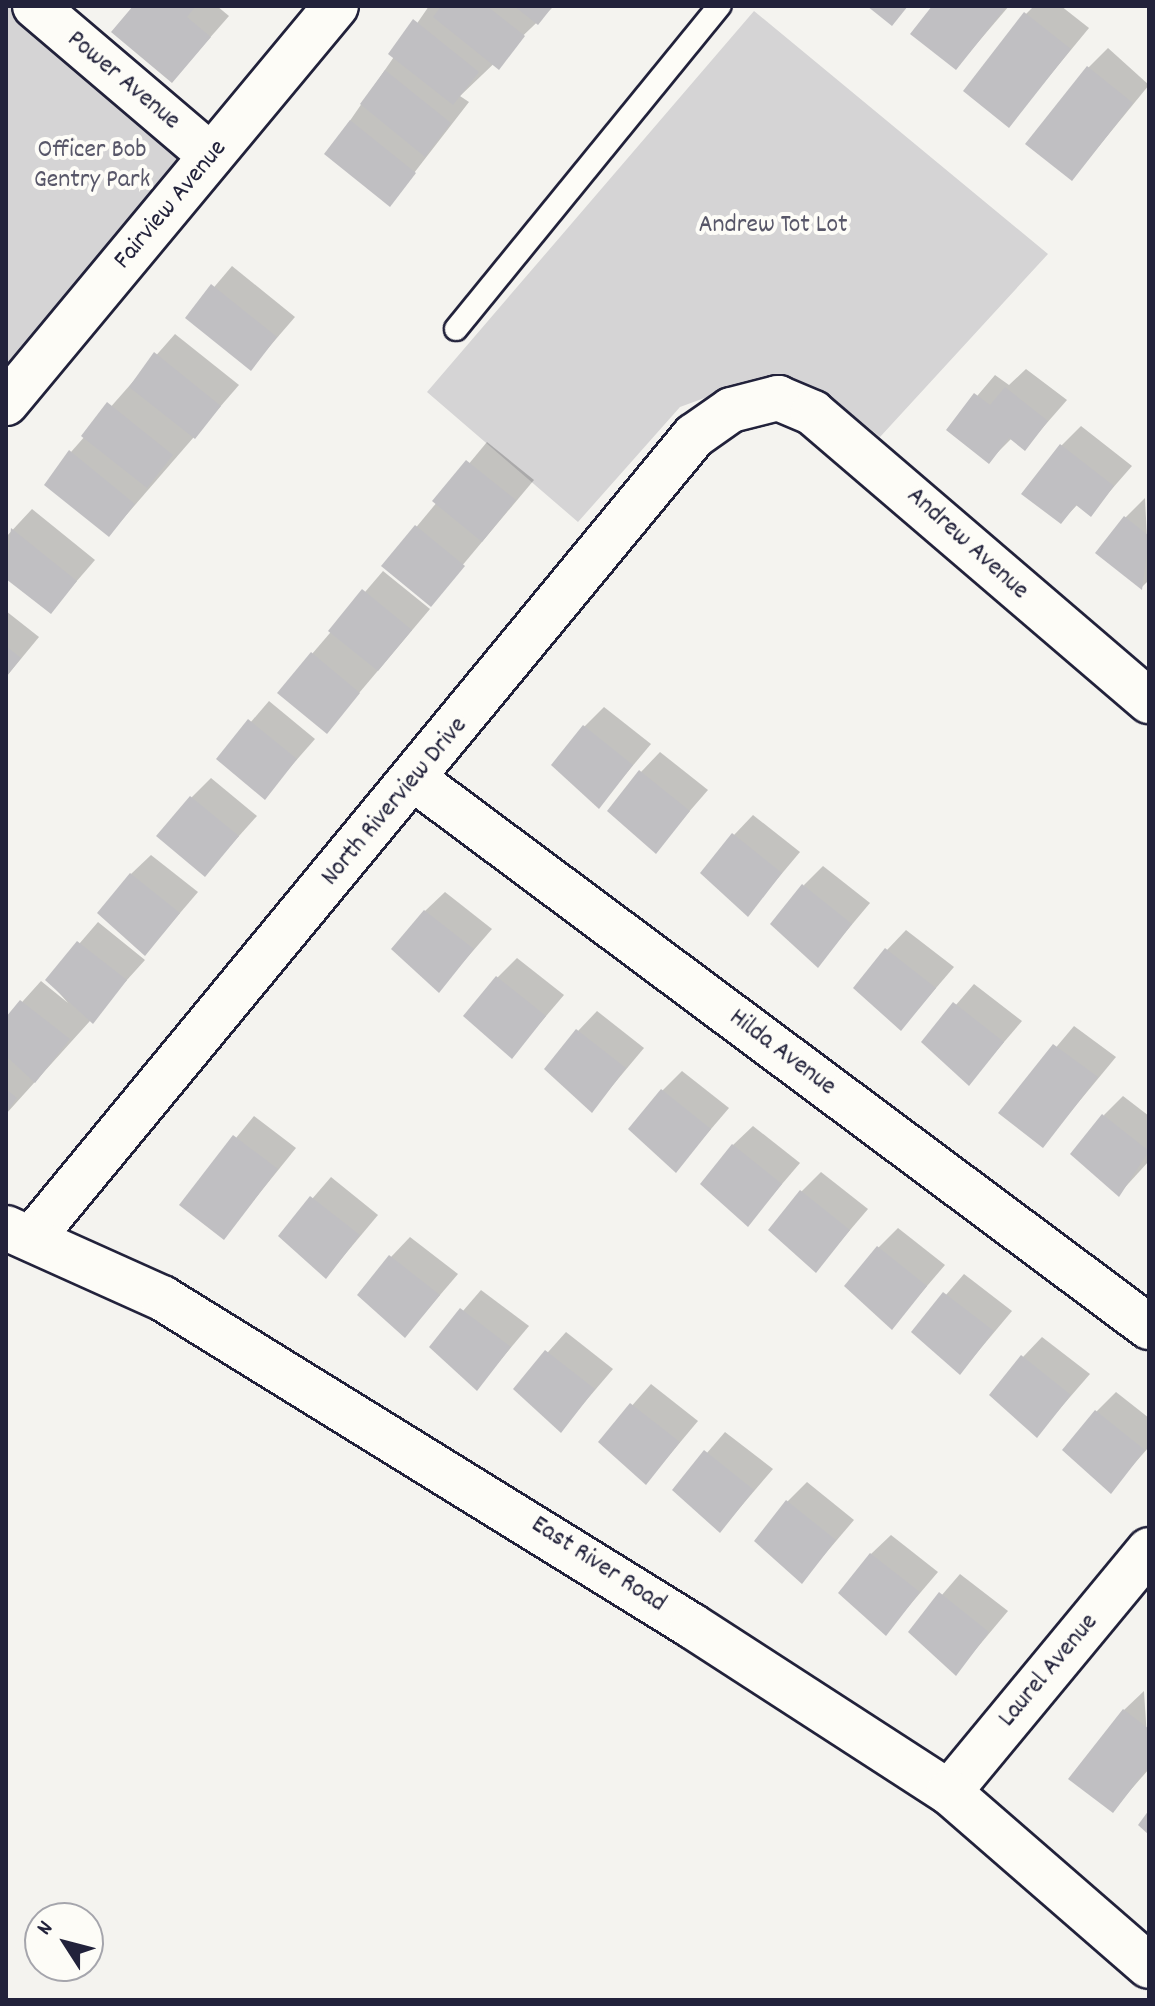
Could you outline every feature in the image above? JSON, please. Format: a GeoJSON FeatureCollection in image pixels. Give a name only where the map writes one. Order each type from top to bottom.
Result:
{"type":"FeatureCollection","features":[{"type":"Feature","properties":{"kind":"street","name":"Power Avenue"},"geometry":{"type":"LineString","coordinates":[[35,6],[211,156]]}},
{"type":"Feature","properties":{"kind":"street","name":"Fairview Avenue"},"geometry":{"type":"LineString","coordinates":[[6,403],[336,6]]}},
{"type":"Feature","properties":{"kind":"street","name":"Andrew Avenue"},"geometry":{"type":"LineString","coordinates":[[778,398],[849,438],[1149,701]]}},
{"type":"Feature","properties":{"kind":"street","name":"North Riverview Drive"},"geometry":{"type":"LineString","coordinates":[[20,1232],[414,779],[694,436],[731,410],[778,398]]}},
{"type":"Feature","properties":{"kind":"street","name":"Hilda Avenue"},"geometry":{"type":"LineString","coordinates":[[414,779],[1149,1327]]}},
{"type":"Feature","properties":{"kind":"street","name":"East River Road"},"geometry":{"type":"LineString","coordinates":[[20,1232],[162,1298],[394,1436],[949,1792],[1149,1966]]}},
{"type":"Feature","properties":{"kind":"street","name":"Laurel Avenue"},"geometry":{"type":"LineString","coordinates":[[949,1792],[1149,1550]]}},
{"type":"Feature","properties":{"kind":"lane"},"geometry":{"type":"LineString","coordinates":[[456,329],[719,6]]}},
{"type":"Feature","properties":{"kind":"green space","name":"Officer Bob Gentry Park"},"geometry":{"type":"Polygon","coordinates":[[[6,6],[35,6],[211,156],[6,403],[6,6]]]}},
{"type":"Feature","properties":{"kind":"green space","name":"Andrew Tot Lot"},"geometry":{"type":"Polygon","coordinates":[[[754,11],[1048,254],[880,437],[829,395],[781,379],[729,389],[680,407],[578,522],[427,392],[754,11]]]}},
{"type":"Feature","properties":{"kind":"building"},"geometry":{"type":"Polygon","coordinates":[[[133,6],[196,6],[187,17],[211,37],[172,83],[111,32],[133,6]]]}},
{"type":"Feature","properties":{"kind":"building"},"geometry":{"type":"Polygon","coordinates":[[[441,6],[487,6],[525,36],[499,70],[433,17],[441,6]]]}},
{"type":"Feature","properties":{"kind":"building"},"geometry":{"type":"Polygon","coordinates":[[[514,6],[553,6],[538,25],[514,6]]]}},
{"type":"Feature","properties":{"kind":"building"},"geometry":{"type":"Polygon","coordinates":[[[867,6],[908,6],[892,26],[867,6]]]}},
{"type":"Feature","properties":{"kind":"building"},"geometry":{"type":"Polygon","coordinates":[[[932,6],[1007,6],[956,70],[910,34],[932,6]]]}},
{"type":"Feature","properties":{"kind":"building"},"geometry":{"type":"Polygon","coordinates":[[[1024,12],[1071,49],[1009,128],[963,91],[1024,12]]]}},
{"type":"Feature","properties":{"kind":"building"},"geometry":{"type":"Polygon","coordinates":[[[413,19],[479,72],[453,105],[388,54],[413,19]]]}},
{"type":"Feature","properties":{"kind":"building"},"geometry":{"type":"Polygon","coordinates":[[[1087,66],[1133,103],[1072,181],[1025,144],[1087,66]]]}},
{"type":"Feature","properties":{"kind":"building"},"geometry":{"type":"Polygon","coordinates":[[[385,70],[451,123],[425,157],[360,104],[385,70]]]}},
{"type":"Feature","properties":{"kind":"building"},"geometry":{"type":"Polygon","coordinates":[[[350,120],[416,173],[390,207],[324,154],[350,120]]]}},
{"type":"Feature","properties":{"kind":"building"},"geometry":{"type":"Polygon","coordinates":[[[211,284],[277,337],[251,371],[185,318],[211,284]]]}},
{"type":"Feature","properties":{"kind":"building"},"geometry":{"type":"Polygon","coordinates":[[[154,352],[221,406],[195,439],[129,387],[154,352]]]}},
{"type":"Feature","properties":{"kind":"building"},"geometry":{"type":"Polygon","coordinates":[[[1005,387],[1048,421],[1025,451],[1009,438],[989,464],[946,430],[974,393],[990,405],[1005,387]]]}},
{"type":"Feature","properties":{"kind":"building"},"geometry":{"type":"Polygon","coordinates":[[[107,402],[173,455],[147,488],[81,436],[107,402]]]}},
{"type":"Feature","properties":{"kind":"building"},"geometry":{"type":"Polygon","coordinates":[[[1060,444],[1114,486],[1091,517],[1076,505],[1061,524],[1021,494],[1060,444]]]}},
{"type":"Feature","properties":{"kind":"building"},"geometry":{"type":"Polygon","coordinates":[[[69,450],[135,504],[109,537],[44,485],[69,450]]]}},
{"type":"Feature","properties":{"kind":"building"},"geometry":{"type":"Polygon","coordinates":[[[466,460],[516,500],[482,542],[432,501],[466,460]]]}},
{"type":"Feature","properties":{"kind":"building"},"geometry":{"type":"Polygon","coordinates":[[[1124,516],[1149,536],[1142,590],[1095,553],[1124,516]]]}},
{"type":"Feature","properties":{"kind":"building"},"geometry":{"type":"Polygon","coordinates":[[[415,525],[465,566],[431,607],[381,566],[415,525]]]}},
{"type":"Feature","properties":{"kind":"building"},"geometry":{"type":"Polygon","coordinates":[[[11,528],[77,581],[51,614],[6,579],[11,528]]]}},
{"type":"Feature","properties":{"kind":"building"},"geometry":{"type":"Polygon","coordinates":[[[362,589],[412,630],[378,671],[328,631],[362,589]]]}},
{"type":"Feature","properties":{"kind":"building"},"geometry":{"type":"Polygon","coordinates":[[[6,646],[21,658],[6,677],[6,646]]]}},
{"type":"Feature","properties":{"kind":"building"},"geometry":{"type":"Polygon","coordinates":[[[311,652],[360,693],[327,734],[277,693],[311,652]]]}},
{"type":"Feature","properties":{"kind":"building"},"geometry":{"type":"Polygon","coordinates":[[[248,719],[297,759],[265,800],[216,759],[248,719]]]}},
{"type":"Feature","properties":{"kind":"building"},"geometry":{"type":"Polygon","coordinates":[[[583,725],[633,765],[599,809],[551,765],[583,725]]]}},
{"type":"Feature","properties":{"kind":"building"},"geometry":{"type":"Polygon","coordinates":[[[639,770],[690,811],[656,854],[607,811],[639,770]]]}},
{"type":"Feature","properties":{"kind":"building"},"geometry":{"type":"Polygon","coordinates":[[[190,796],[239,836],[205,877],[156,836],[190,796]]]}},
{"type":"Feature","properties":{"kind":"building"},"geometry":{"type":"Polygon","coordinates":[[[732,833],[782,873],[748,917],[700,873],[732,833]]]}},
{"type":"Feature","properties":{"kind":"building"},"geometry":{"type":"Polygon","coordinates":[[[130,873],[180,913],[145,956],[97,913],[130,873]]]}},
{"type":"Feature","properties":{"kind":"building"},"geometry":{"type":"Polygon","coordinates":[[[802,884],[852,924],[818,968],[770,924],[802,884]]]}},
{"type":"Feature","properties":{"kind":"building"},"geometry":{"type":"Polygon","coordinates":[[[424,910],[474,949],[439,993],[391,949],[424,910]]]}},
{"type":"Feature","properties":{"kind":"building"},"geometry":{"type":"Polygon","coordinates":[[[77,941],[127,980],[93,1024],[45,980],[77,941]]]}},
{"type":"Feature","properties":{"kind":"building"},"geometry":{"type":"Polygon","coordinates":[[[885,948],[936,988],[901,1031],[853,988],[885,948]]]}},
{"type":"Feature","properties":{"kind":"building"},"geometry":{"type":"Polygon","coordinates":[[[496,976],[546,1016],[512,1059],[463,1016],[496,976]]]}},
{"type":"Feature","properties":{"kind":"building"},"geometry":{"type":"Polygon","coordinates":[[[20,1000],[70,1039],[35,1083],[6,1056],[6,1017],[20,1000]]]}},
{"type":"Feature","properties":{"kind":"building"},"geometry":{"type":"Polygon","coordinates":[[[953,1002],[1004,1042],[969,1086],[921,1042],[953,1002]]]}},
{"type":"Feature","properties":{"kind":"building"},"geometry":{"type":"Polygon","coordinates":[[[576,1029],[626,1068],[592,1113],[544,1069],[576,1029]]]}},
{"type":"Feature","properties":{"kind":"building"},"geometry":{"type":"Polygon","coordinates":[[[1053,1044],[1098,1077],[1043,1148],[998,1113],[1053,1044]]]}},
{"type":"Feature","properties":{"kind":"building"},"geometry":{"type":"Polygon","coordinates":[[[6,1089],[17,1098],[6,1113],[6,1089]]]}},
{"type":"Feature","properties":{"kind":"building"},"geometry":{"type":"Polygon","coordinates":[[[661,1089],[711,1129],[676,1173],[628,1129],[661,1089]]]}},
{"type":"Feature","properties":{"kind":"building"},"geometry":{"type":"Polygon","coordinates":[[[1102,1114],[1149,1151],[1119,1197],[1070,1154],[1102,1114]]]}},
{"type":"Feature","properties":{"kind":"building"},"geometry":{"type":"Polygon","coordinates":[[[233,1135],[278,1169],[224,1240],[179,1205],[233,1135]]]}},
{"type":"Feature","properties":{"kind":"building"},"geometry":{"type":"Polygon","coordinates":[[[732,1144],[782,1184],[748,1227],[700,1184],[732,1144]]]}},
{"type":"Feature","properties":{"kind":"building"},"geometry":{"type":"Polygon","coordinates":[[[800,1190],[850,1230],[816,1273],[768,1230],[800,1190]]]}},
{"type":"Feature","properties":{"kind":"building"},"geometry":{"type":"Polygon","coordinates":[[[310,1196],[360,1235],[326,1279],[278,1236],[310,1196]]]}},
{"type":"Feature","properties":{"kind":"building"},"geometry":{"type":"Polygon","coordinates":[[[877,1246],[927,1286],[892,1330],[844,1286],[877,1246]]]}},
{"type":"Feature","properties":{"kind":"building"},"geometry":{"type":"Polygon","coordinates":[[[389,1255],[440,1295],[405,1338],[357,1295],[389,1255]]]}},
{"type":"Feature","properties":{"kind":"building"},"geometry":{"type":"Polygon","coordinates":[[[943,1292],[994,1331],[960,1375],[911,1332],[943,1292]]]}},
{"type":"Feature","properties":{"kind":"building"},"geometry":{"type":"Polygon","coordinates":[[[460,1308],[511,1347],[477,1391],[429,1347],[460,1308]]]}},
{"type":"Feature","properties":{"kind":"building"},"geometry":{"type":"Polygon","coordinates":[[[545,1350],[595,1389],[561,1433],[513,1389],[545,1350]]]}},
{"type":"Feature","properties":{"kind":"building"},"geometry":{"type":"Polygon","coordinates":[[[1021,1355],[1071,1395],[1037,1438],[989,1395],[1021,1355]]]}},
{"type":"Feature","properties":{"kind":"building"},"geometry":{"type":"Polygon","coordinates":[[[630,1403],[680,1442],[646,1485],[598,1442],[630,1403]]]}},
{"type":"Feature","properties":{"kind":"building"},"geometry":{"type":"Polygon","coordinates":[[[1095,1410],[1145,1450],[1111,1494],[1062,1450],[1095,1410]]]}},
{"type":"Feature","properties":{"kind":"building"},"geometry":{"type":"Polygon","coordinates":[[[704,1450],[754,1490],[720,1533],[672,1490],[704,1450]]]}},
{"type":"Feature","properties":{"kind":"building"},"geometry":{"type":"Polygon","coordinates":[[[786,1500],[836,1540],[802,1584],[754,1541],[786,1500]]]}},
{"type":"Feature","properties":{"kind":"building"},"geometry":{"type":"Polygon","coordinates":[[[870,1553],[920,1592],[886,1636],[838,1593],[870,1553]]]}},
{"type":"Feature","properties":{"kind":"building"},"geometry":{"type":"Polygon","coordinates":[[[939,1592],[989,1632],[956,1676],[908,1632],[939,1592]]]}},
{"type":"Feature","properties":{"kind":"building"},"geometry":{"type":"Polygon","coordinates":[[[1123,1709],[1149,1729],[1149,1766],[1113,1813],[1068,1779],[1123,1709]]]}},
{"type":"Feature","properties":{"kind":"building"},"geometry":{"type":"Polygon","coordinates":[[[1149,1810],[1149,1835],[1138,1825],[1149,1810]]]}}]}
